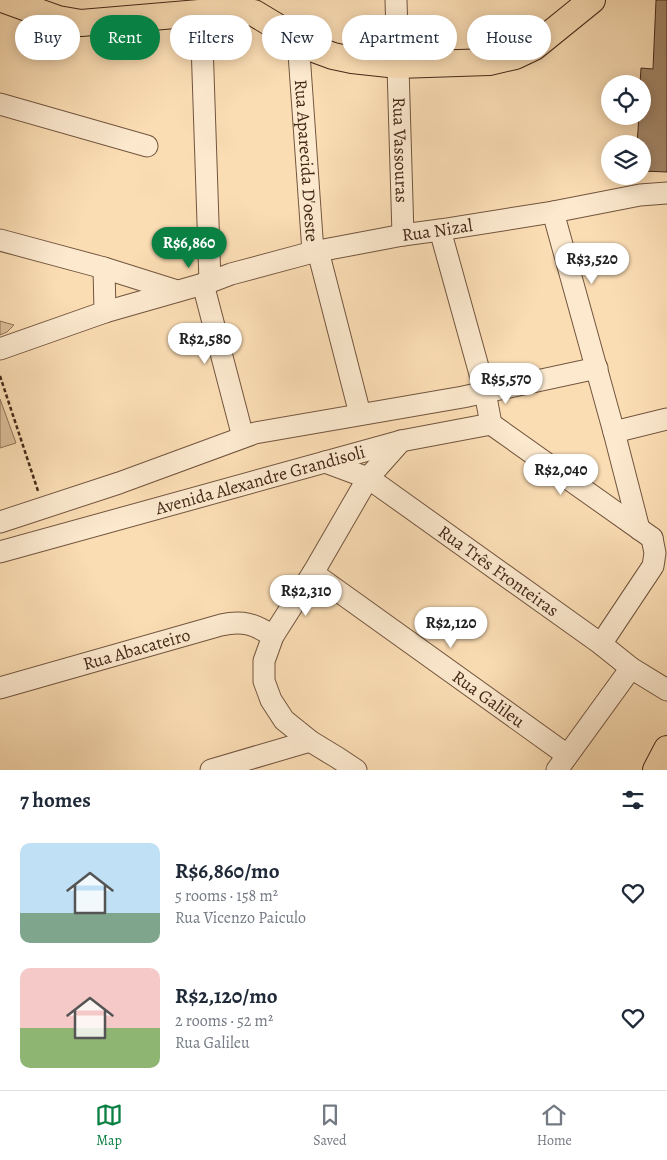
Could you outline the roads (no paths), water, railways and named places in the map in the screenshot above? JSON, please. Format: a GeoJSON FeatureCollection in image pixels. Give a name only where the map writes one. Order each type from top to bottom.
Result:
{"type":"FeatureCollection","features":[{"type":"Feature","properties":{"kind":"main road"},"geometry":{"type":"LineString","coordinates":[[5,0],[58,19],[81,23],[234,10],[254,13],[262,18]]}},
{"type":"Feature","properties":{"kind":"main road"},"geometry":{"type":"LineString","coordinates":[[332,56],[352,60],[398,65],[490,62],[515,56],[534,47],[592,0]]}},
{"type":"Feature","properties":{"kind":"main road"},"geometry":{"type":"LineString","coordinates":[[656,770],[667,748]]}},
{"type":"Feature","properties":{"kind":"street","name":"Rua Vassouras"},"geometry":{"type":"LineString","coordinates":[[396,0],[403,235]]}},
{"type":"Feature","properties":{"kind":"street"},"geometry":{"type":"LineString","coordinates":[[201,13],[206,283],[242,437]]}},
{"type":"Feature","properties":{"kind":"street","name":"Rua Aparecida D'oeste"},"geometry":{"type":"LineString","coordinates":[[300,60],[316,252],[360,414]]}},
{"type":"Feature","properties":{"kind":"street"},"geometry":{"type":"LineString","coordinates":[[0,104],[147,146]]}},
{"type":"Feature","properties":{"kind":"street","name":"Rua Nizal"},"geometry":{"type":"LineString","coordinates":[[0,349],[105,312],[231,274],[316,252],[403,235],[553,212],[640,195],[667,193]]}},
{"type":"Feature","properties":{"kind":"street"},"geometry":{"type":"LineString","coordinates":[[553,212],[614,432],[653,534],[655,553],[653,566],[601,644]]}},
{"type":"Feature","properties":{"kind":"street"},"geometry":{"type":"LineString","coordinates":[[440,230],[485,392],[491,424],[653,534]]}},
{"type":"Feature","properties":{"kind":"street"},"geometry":{"type":"LineString","coordinates":[[0,240],[104,268],[177,291]]}},
{"type":"Feature","properties":{"kind":"street"},"geometry":{"type":"LineString","coordinates":[[104,268],[105,312]]}},
{"type":"Feature","properties":{"kind":"street","name":"Avenida Alexandre Grandisoli"},"geometry":{"type":"LineString","coordinates":[[0,522],[120,484],[255,433],[485,392],[597,368]]}},
{"type":"Feature","properties":{"kind":"street"},"geometry":{"type":"LineString","coordinates":[[614,432],[667,418]]}},
{"type":"Feature","properties":{"kind":"street","name":"Avenida Alexandre Grandisoli"},"geometry":{"type":"LineString","coordinates":[[0,552],[401,441],[491,424]]}},
{"type":"Feature","properties":{"kind":"street"},"geometry":{"type":"LineString","coordinates":[[356,770],[310,740],[284,720],[271,700],[264,681],[264,661],[273,636],[313,573],[368,478],[401,441]]}},
{"type":"Feature","properties":{"kind":"street","name":"Rua Três Fronteiras"},"geometry":{"type":"LineString","coordinates":[[324,462],[368,478],[601,644],[631,668],[664,681]]}},
{"type":"Feature","properties":{"kind":"street","name":"Rua Galileu"},"geometry":{"type":"LineString","coordinates":[[313,573],[562,763]]}},
{"type":"Feature","properties":{"kind":"street","name":"Rua Abacateiro"},"geometry":{"type":"LineString","coordinates":[[0,688],[221,624],[248,623],[273,636]]}},
{"type":"Feature","properties":{"kind":"street"},"geometry":{"type":"LineString","coordinates":[[562,763],[631,668]]}},
{"type":"Feature","properties":{"kind":"street"},"geometry":{"type":"LineString","coordinates":[[211,770],[310,740]]}}]}
